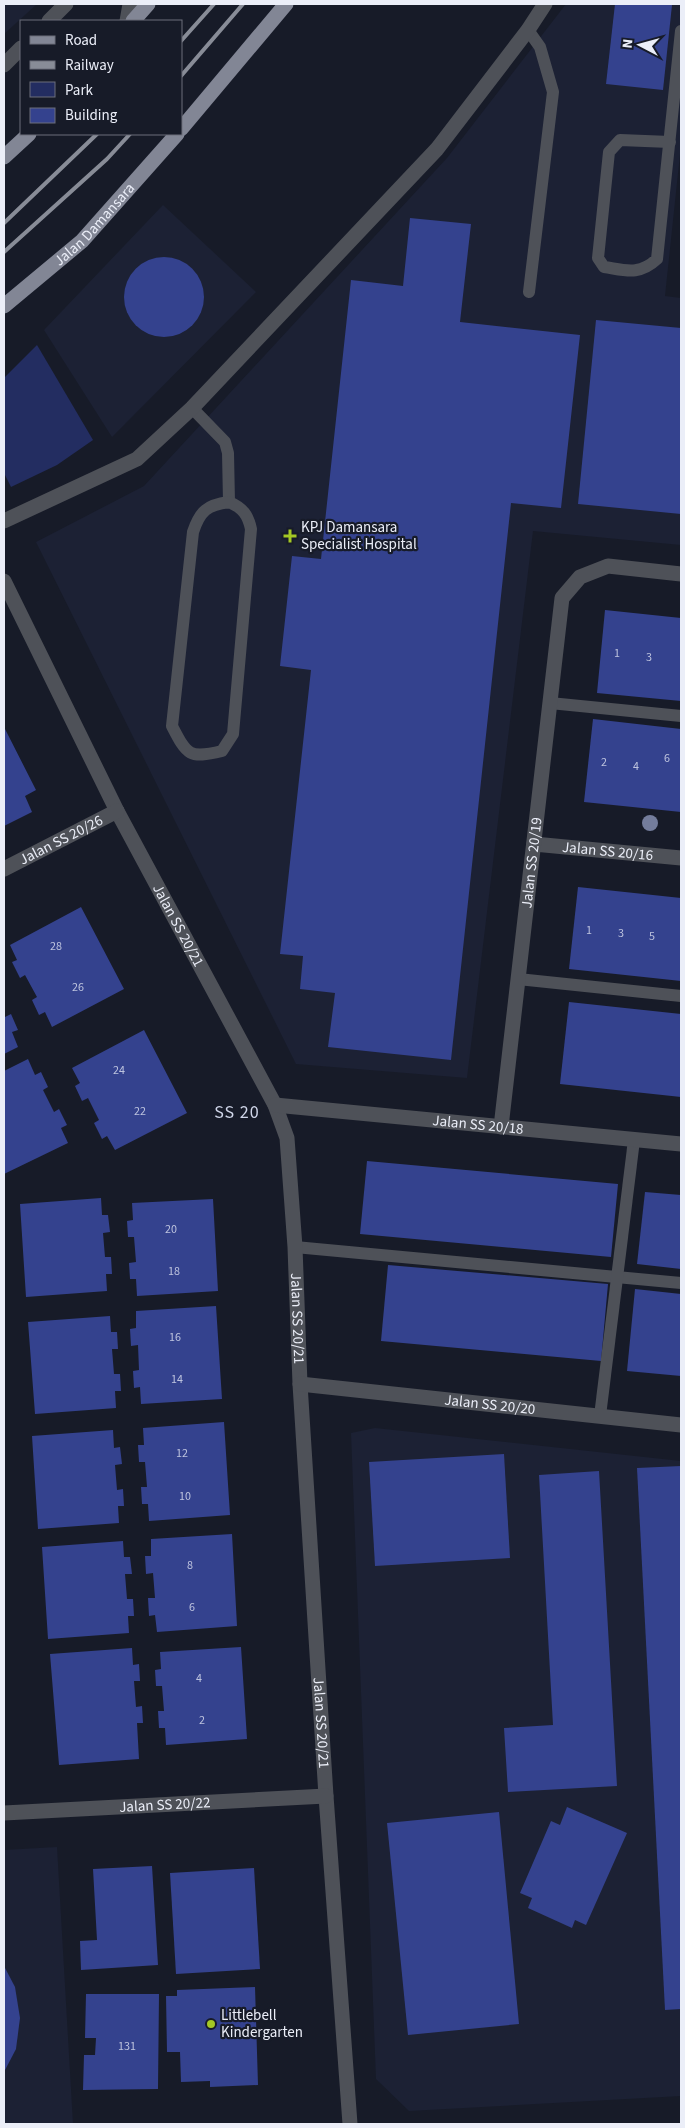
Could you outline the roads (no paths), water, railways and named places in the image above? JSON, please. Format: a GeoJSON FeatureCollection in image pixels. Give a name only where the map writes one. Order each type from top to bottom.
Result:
{"type":"FeatureCollection","features":[{"type":"Feature","properties":{"kind":"main road"},"geometry":{"type":"LineString","coordinates":[[134,20],[148,4]]}},
{"type":"Feature","properties":{"kind":"main road"},"geometry":{"type":"LineString","coordinates":[[182,128],[286,4]]}},
{"type":"Feature","properties":{"kind":"main road"},"geometry":{"type":"LineString","coordinates":[[4,157],[28,135]]}},
{"type":"Feature","properties":{"kind":"main road","name":"Jalan Damansara"},"geometry":{"type":"LineString","coordinates":[[4,306],[82,241],[176,135]]}},
{"type":"Feature","properties":{"kind":"street"},"geometry":{"type":"LineString","coordinates":[[50,20],[66,4]]}},
{"type":"Feature","properties":{"kind":"street"},"geometry":{"type":"LineString","coordinates":[[127,20],[130,4]]}},
{"type":"Feature","properties":{"kind":"street"},"geometry":{"type":"LineString","coordinates":[[4,521],[137,459],[192,408],[437,149],[546,4]]}},
{"type":"Feature","properties":{"kind":"street"},"geometry":{"type":"LineString","coordinates":[[4,65],[20,49]]}},
{"type":"Feature","properties":{"kind":"street","name":"Jalan SS 20/19"},"geometry":{"type":"LineString","coordinates":[[501,1127],[562,598],[580,577],[608,566],[681,574]]}},
{"type":"Feature","properties":{"kind":"street","name":"Jalan SS 20/21"},"geometry":{"type":"LineString","coordinates":[[4,581],[117,811],[275,1105],[287,1138],[295,1247],[300,1384],[326,1796],[350,2124]]}},
{"type":"Feature","properties":{"kind":"street","name":"Jalan SS 20/26"},"geometry":{"type":"LineString","coordinates":[[4,869],[117,811]]}},
{"type":"Feature","properties":{"kind":"street","name":"Jalan SS 20/16"},"geometry":{"type":"LineString","coordinates":[[534,844],[681,858]]}},
{"type":"Feature","properties":{"kind":"street","name":"Jalan SS 20/18"},"geometry":{"type":"LineString","coordinates":[[275,1105],[681,1144]]}},
{"type":"Feature","properties":{"kind":"street","name":"Jalan SS 20/20"},"geometry":{"type":"LineString","coordinates":[[300,1384],[681,1425]]}},
{"type":"Feature","properties":{"kind":"street","name":"Jalan SS 20/22"},"geometry":{"type":"LineString","coordinates":[[4,1813],[326,1796]]}},
{"type":"Feature","properties":{"kind":"lane"},"geometry":{"type":"LineString","coordinates":[[528,30],[540,47],[553,92],[529,292]]}},
{"type":"Feature","properties":{"kind":"lane"},"geometry":{"type":"LineString","coordinates":[[670,142],[620,140],[609,152],[598,258],[604,267],[633,271],[648,268],[657,259],[670,142],[681,30]]}},
{"type":"Feature","properties":{"kind":"lane"},"geometry":{"type":"LineString","coordinates":[[192,408],[225,442],[228,453],[229,502]]}},
{"type":"Feature","properties":{"kind":"lane"},"geometry":{"type":"LineString","coordinates":[[229,502],[240,507],[248,516],[251,530],[233,734],[222,750],[200,756],[183,748],[172,726],[193,532],[197,520],[206,509],[215,504],[229,502]]}},
{"type":"Feature","properties":{"kind":"lane"},"geometry":{"type":"LineString","coordinates":[[550,702],[681,716]]}},
{"type":"Feature","properties":{"kind":"lane"},"geometry":{"type":"LineString","coordinates":[[518,979],[681,996]]}},
{"type":"Feature","properties":{"kind":"lane"},"geometry":{"type":"LineString","coordinates":[[600,1416],[634,1140]]}},
{"type":"Feature","properties":{"kind":"lane"},"geometry":{"type":"LineString","coordinates":[[295,1247],[681,1283]]}},
{"type":"Feature","properties":{"kind":"railway"},"geometry":{"type":"LineString","coordinates":[[182,40],[214,4]]}},
{"type":"Feature","properties":{"kind":"railway"},"geometry":{"type":"LineString","coordinates":[[182,75],[243,4]]}},
{"type":"Feature","properties":{"kind":"railway"},"geometry":{"type":"LineString","coordinates":[[4,223],[96,135]]}},
{"type":"Feature","properties":{"kind":"railway"},"geometry":{"type":"LineString","coordinates":[[4,252],[107,159],[129,135]]}},
{"type":"Feature","properties":{"kind":"place","name":"KPJ Damansara Specialist Hospital"},"geometry":{"type":"Point","coordinates":[290,536]}},
{"type":"Feature","properties":{"kind":"place","name":"Littlebell Kindergarten"},"geometry":{"type":"Point","coordinates":[211,2024]}},
{"type":"Feature","properties":{"kind":"district","name":"SS 20"},"geometry":{"type":"Point","coordinates":[237,1112]}}]}
